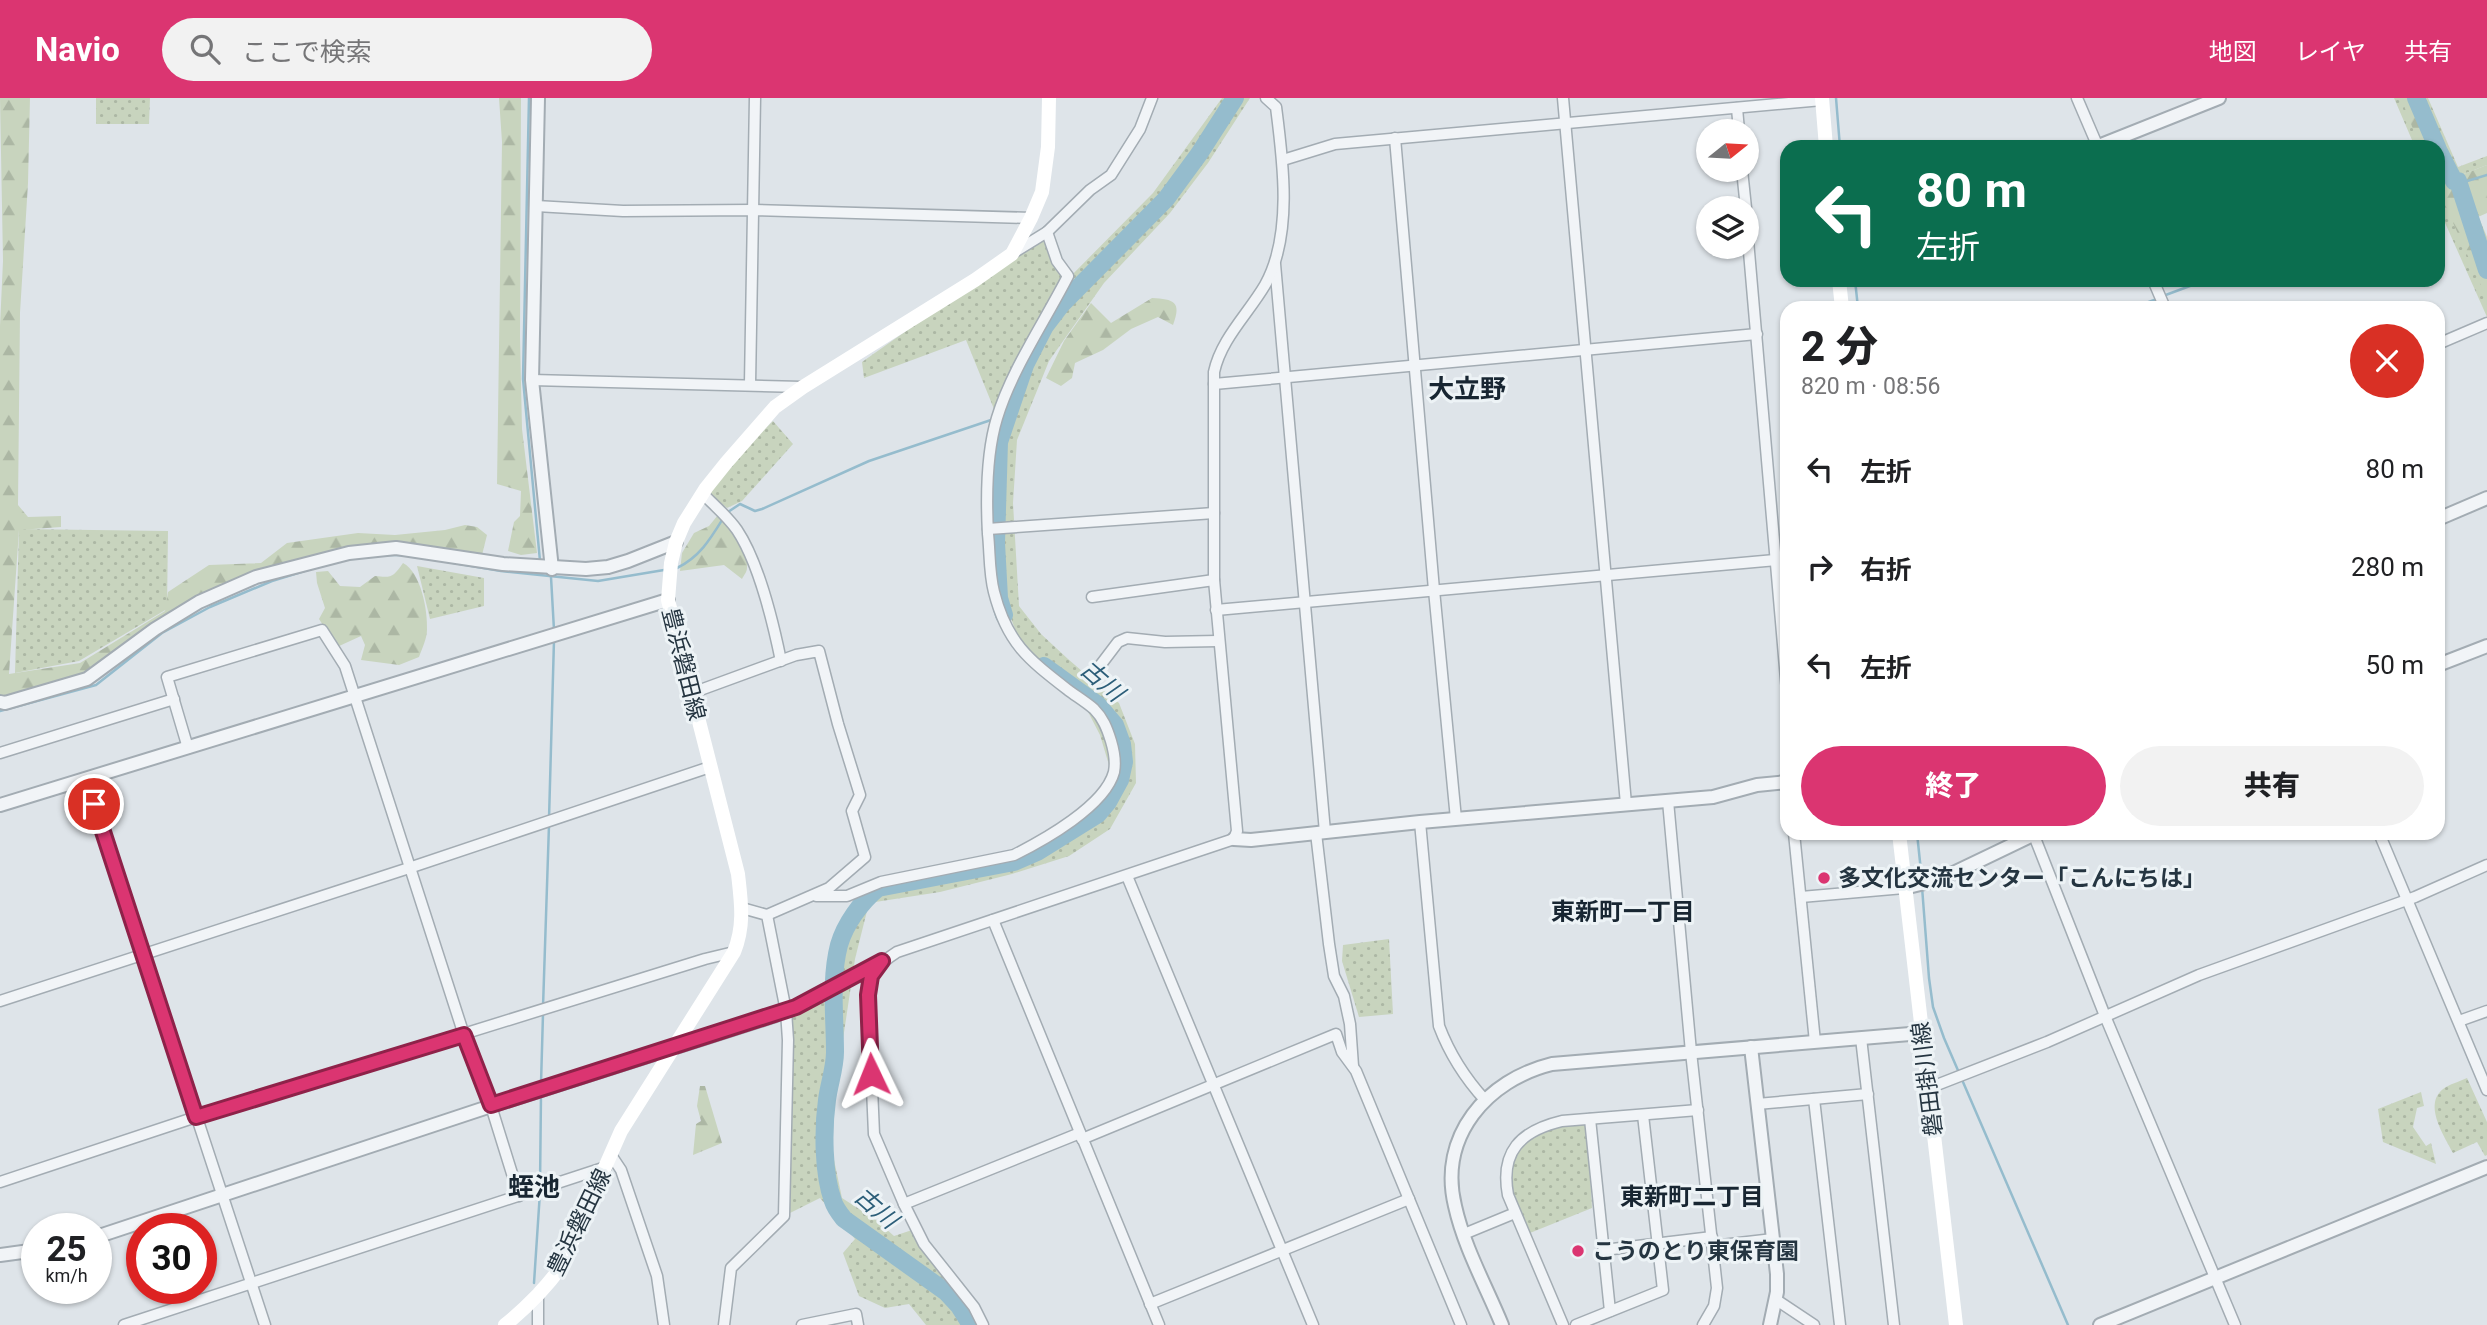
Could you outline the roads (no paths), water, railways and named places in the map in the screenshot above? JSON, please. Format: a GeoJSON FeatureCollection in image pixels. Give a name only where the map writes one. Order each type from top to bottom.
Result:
{"type":"FeatureCollection","features":[{"type":"Feature","properties":{"kind":"main road","name":"豊浜磐田線"},"geometry":{"type":"LineString","coordinates":[[505,1325],[538,1294],[561,1267],[621,1131],[741,936],[742,908],[738,874],[668,600],[676,541],[703,494],[758,425],[775,408],[803,387],[1012,254],[1042,192],[1047,159],[1049,98]]}},
{"type":"Feature","properties":{"kind":"main road"},"geometry":{"type":"LineString","coordinates":[[1822,99],[1825,140]]}},
{"type":"Feature","properties":{"kind":"main road","name":"磐田掛川線"},"geometry":{"type":"LineString","coordinates":[[1900,840],[1954,1324]]}},
{"type":"Feature","properties":{"kind":"street"},"geometry":{"type":"LineString","coordinates":[[538,98],[532,380],[552,569]]}},
{"type":"Feature","properties":{"kind":"street"},"geometry":{"type":"LineString","coordinates":[[750,384],[755,98]]}},
{"type":"Feature","properties":{"kind":"street"},"geometry":{"type":"LineString","coordinates":[[1012,254],[1047,232],[1090,190],[1111,175],[1140,129],[1153,98]]}},
{"type":"Feature","properties":{"kind":"street"},"geometry":{"type":"LineString","coordinates":[[1234,839],[1237,814],[1214,580],[1214,372],[1221,351],[1266,282],[1282,226],[1283,160],[1276,107],[1266,98]]}},
{"type":"Feature","properties":{"kind":"street"},"geometry":{"type":"LineString","coordinates":[[1276,107],[1284,98]]}},
{"type":"Feature","properties":{"kind":"street"},"geometry":{"type":"LineString","coordinates":[[1563,98],[1626,804]]}},
{"type":"Feature","properties":{"kind":"street"},"geometry":{"type":"LineString","coordinates":[[2077,98],[2094,140]]}},
{"type":"Feature","properties":{"kind":"street"},"geometry":{"type":"LineString","coordinates":[[2114,140],[2219,98]]}},
{"type":"Feature","properties":{"kind":"street"},"geometry":{"type":"LineString","coordinates":[[1283,160],[1335,144],[1822,99]]}},
{"type":"Feature","properties":{"kind":"street"},"geometry":{"type":"LineString","coordinates":[[1737,107],[1738,119]]}},
{"type":"Feature","properties":{"kind":"street"},"geometry":{"type":"LineString","coordinates":[[1395,138],[1456,819]]}},
{"type":"Feature","properties":{"kind":"street"},"geometry":{"type":"LineString","coordinates":[[536,206],[623,211],[752,210],[1031,218]]}},
{"type":"Feature","properties":{"kind":"street"},"geometry":{"type":"LineString","coordinates":[[816,896],[847,895],[881,882],[1014,855],[1033,846],[1078,816],[1110,783],[1115,754],[1107,725],[1093,709],[1035,664],[1017,646],[1006,628],[993,589],[987,507],[991,445],[996,420],[1005,395],[1068,276],[1057,261],[1047,232]]}},
{"type":"Feature","properties":{"kind":"street"},"geometry":{"type":"LineString","coordinates":[[1750,259],[1780,541]]}},
{"type":"Feature","properties":{"kind":"street"},"geometry":{"type":"LineString","coordinates":[[1274,260],[1334,976],[1344,996],[1350,1024],[1353,1066]]}},
{"type":"Feature","properties":{"kind":"street"},"geometry":{"type":"LineString","coordinates":[[2445,341],[2487,323]]}},
{"type":"Feature","properties":{"kind":"street"},"geometry":{"type":"LineString","coordinates":[[1214,384],[1757,334]]}},
{"type":"Feature","properties":{"kind":"street"},"geometry":{"type":"LineString","coordinates":[[532,380],[803,387]]}},
{"type":"Feature","properties":{"kind":"street"},"geometry":{"type":"LineString","coordinates":[[703,494],[736,529],[751,557],[774,629],[781,661]]}},
{"type":"Feature","properties":{"kind":"street"},"geometry":{"type":"LineString","coordinates":[[2445,516],[2487,498]]}},
{"type":"Feature","properties":{"kind":"street"},"geometry":{"type":"LineString","coordinates":[[988,529],[1214,513]]}},
{"type":"Feature","properties":{"kind":"street"},"geometry":{"type":"LineString","coordinates":[[0,702],[5,703],[87,679],[155,629],[199,602],[256,577],[348,553],[396,548],[552,569],[608,567],[676,541]]}},
{"type":"Feature","properties":{"kind":"street"},"geometry":{"type":"LineString","coordinates":[[1216,610],[1780,559]]}},
{"type":"Feature","properties":{"kind":"street"},"geometry":{"type":"LineString","coordinates":[[1092,597],[1214,580]]}},
{"type":"Feature","properties":{"kind":"street"},"geometry":{"type":"LineString","coordinates":[[0,805],[668,600]]}},
{"type":"Feature","properties":{"kind":"street"},"geometry":{"type":"LineString","coordinates":[[188,748],[167,677],[322,630],[345,666],[409,868],[464,1035],[491,1105],[519,1196]]}},
{"type":"Feature","properties":{"kind":"street"},"geometry":{"type":"LineString","coordinates":[[1096,671],[1118,642],[1128,638],[1165,642],[1218,640]]}},
{"type":"Feature","properties":{"kind":"street"},"geometry":{"type":"LineString","coordinates":[[2445,662],[2487,646]]}},
{"type":"Feature","properties":{"kind":"street"},"geometry":{"type":"LineString","coordinates":[[692,693],[781,661],[819,651],[860,795],[852,811],[865,857],[816,896],[767,915],[742,908]]}},
{"type":"Feature","properties":{"kind":"street"},"geometry":{"type":"LineString","coordinates":[[0,753],[174,699]]}},
{"type":"Feature","properties":{"kind":"street"},"geometry":{"type":"LineString","coordinates":[[0,1001],[409,868],[710,766]]}},
{"type":"Feature","properties":{"kind":"street"},"geometry":{"type":"LineString","coordinates":[[86,779],[265,1325]]}},
{"type":"Feature","properties":{"kind":"street"},"geometry":{"type":"LineString","coordinates":[[112,1232],[491,1105],[786,1011],[848,981],[897,952],[1127,876],[1194,850],[1234,839],[1251,840],[1420,822],[1713,797],[1757,785],[1780,783]]}},
{"type":"Feature","properties":{"kind":"street"},"geometry":{"type":"LineString","coordinates":[[1668,801],[1691,1052],[1717,1289],[1714,1306],[1703,1325]]}},
{"type":"Feature","properties":{"kind":"street"},"geometry":{"type":"LineString","coordinates":[[1420,822],[1439,1026],[1457,1066],[1485,1100]]}},
{"type":"Feature","properties":{"kind":"street"},"geometry":{"type":"LineString","coordinates":[[1795,840],[1815,1042]]}},
{"type":"Feature","properties":{"kind":"street"},"geometry":{"type":"LineString","coordinates":[[1801,897],[1904,888],[1941,879],[2021,840]]}},
{"type":"Feature","properties":{"kind":"street"},"geometry":{"type":"LineString","coordinates":[[2038,840],[2105,1016],[2235,1325]]}},
{"type":"Feature","properties":{"kind":"street"},"geometry":{"type":"LineString","coordinates":[[2382,840],[2487,1090]]}},
{"type":"Feature","properties":{"kind":"street"},"geometry":{"type":"LineString","coordinates":[[1928,1088],[2047,1042],[2249,956],[2407,898],[2487,865]]}},
{"type":"Feature","properties":{"kind":"street"},"geometry":{"type":"LineString","coordinates":[[1127,876],[1313,1325]]}},
{"type":"Feature","properties":{"kind":"street"},"geometry":{"type":"LineString","coordinates":[[724,1325],[731,1268],[785,1216],[788,1040],[786,1011],[767,915]]}},
{"type":"Feature","properties":{"kind":"street"},"geometry":{"type":"LineString","coordinates":[[993,920],[1159,1325]]}},
{"type":"Feature","properties":{"kind":"street"},"geometry":{"type":"LineString","coordinates":[[0,1182],[196,1117],[734,951]]}},
{"type":"Feature","properties":{"kind":"street"},"geometry":{"type":"LineString","coordinates":[[882,961],[871,976],[868,995],[873,1127],[904,1204],[924,1244],[974,1307],[983,1325]]}},
{"type":"Feature","properties":{"kind":"street"},"geometry":{"type":"LineString","coordinates":[[2459,1021],[2487,1011]]}},
{"type":"Feature","properties":{"kind":"street"},"geometry":{"type":"LineString","coordinates":[[1502,1325],[1454,1205],[1452,1171],[1458,1141],[1466,1124],[1497,1088],[1519,1075],[1552,1064],[1922,1033]]}},
{"type":"Feature","properties":{"kind":"street"},"geometry":{"type":"LineString","coordinates":[[904,1204],[1336,1034],[1342,1052],[1353,1066],[1461,1325]]}},
{"type":"Feature","properties":{"kind":"street"},"geometry":{"type":"LineString","coordinates":[[1861,1038],[1895,1325]]}},
{"type":"Feature","properties":{"kind":"street"},"geometry":{"type":"LineString","coordinates":[[1751,1047],[1777,1274],[1770,1325]]}},
{"type":"Feature","properties":{"kind":"street"},"geometry":{"type":"LineString","coordinates":[[1757,1104],[1868,1094]]}},
{"type":"Feature","properties":{"kind":"street"},"geometry":{"type":"LineString","coordinates":[[1814,1099],[1840,1325]]}},
{"type":"Feature","properties":{"kind":"street"},"geometry":{"type":"LineString","coordinates":[[1563,1325],[1508,1195],[1505,1179],[1511,1153],[1528,1133],[1542,1126],[1698,1110]]}},
{"type":"Feature","properties":{"kind":"street"},"geometry":{"type":"LineString","coordinates":[[1576,1325],[1663,1290],[1643,1115]]}},
{"type":"Feature","properties":{"kind":"street"},"geometry":{"type":"LineString","coordinates":[[1590,1119],[1610,1311]]}},
{"type":"Feature","properties":{"kind":"street"},"geometry":{"type":"LineString","coordinates":[[124,1325],[519,1196],[609,1161],[621,1170],[657,1276],[664,1325]]}},
{"type":"Feature","properties":{"kind":"street"},"geometry":{"type":"LineString","coordinates":[[2100,1325],[2487,1167]]}},
{"type":"Feature","properties":{"kind":"street"},"geometry":{"type":"LineString","coordinates":[[1150,1304],[1409,1199]]}},
{"type":"Feature","properties":{"kind":"street"},"geometry":{"type":"LineString","coordinates":[[1464,1234],[1515,1213]]}},
{"type":"Feature","properties":{"kind":"street"},"geometry":{"type":"LineString","coordinates":[[1604,1250],[1658,1243],[1773,1239]]}},
{"type":"Feature","properties":{"kind":"street"},"geometry":{"type":"LineString","coordinates":[[0,1255],[21,1252]]}},
{"type":"Feature","properties":{"kind":"street"},"geometry":{"type":"LineString","coordinates":[[538,1294],[538,1325]]}},
{"type":"Feature","properties":{"kind":"street"},"geometry":{"type":"LineString","coordinates":[[1775,1299],[1814,1325]]}},
{"type":"Feature","properties":{"kind":"street"},"geometry":{"type":"LineString","coordinates":[[802,1325],[856,1314],[858,1325]]}},
{"type":"Feature","properties":{"kind":"waterway"},"geometry":{"type":"LineString","coordinates":[[529,98],[523,379],[540,561]]}},
{"type":"Feature","properties":{"kind":"waterway","name":"古川"},"geometry":{"type":"LineString","coordinates":[[1004,615],[999,598],[996,543],[999,442],[1025,365],[1045,326],[1061,305],[1166,199],[1235,98]]}},
{"type":"Feature","properties":{"kind":"waterway"},"geometry":{"type":"LineString","coordinates":[[1836,98],[1839,140]]}},
{"type":"Feature","properties":{"kind":"waterway"},"geometry":{"type":"LineString","coordinates":[[2416,98],[2434,140]]}},
{"type":"Feature","properties":{"kind":"waterway"},"geometry":{"type":"LineString","coordinates":[[2445,164],[2454,181],[2458,181],[2487,270]]}},
{"type":"Feature","properties":{"kind":"waterway"},"geometry":{"type":"LineString","coordinates":[[2458,181],[2464,182],[2487,175]]}},
{"type":"Feature","properties":{"kind":"waterway"},"geometry":{"type":"LineString","coordinates":[[2445,178],[2450,176]]}},
{"type":"Feature","properties":{"kind":"waterway"},"geometry":{"type":"LineString","coordinates":[[1856,287],[1857,301]]}},
{"type":"Feature","properties":{"kind":"waterway"},"geometry":{"type":"LineString","coordinates":[[2163,296],[2187,287]]}},
{"type":"Feature","properties":{"kind":"waterway"},"geometry":{"type":"LineString","coordinates":[[2151,301],[2157,299]]}},
{"type":"Feature","properties":{"kind":"waterway"},"geometry":{"type":"LineString","coordinates":[[728,512],[740,504],[755,511],[762,509],[869,461],[994,419]]}},
{"type":"Feature","properties":{"kind":"waterway"},"geometry":{"type":"LineString","coordinates":[[677,568],[699,553],[724,517]]}},
{"type":"Feature","properties":{"kind":"waterway"},"geometry":{"type":"LineString","coordinates":[[383,555],[408,555]]}},
{"type":"Feature","properties":{"kind":"waterway"},"geometry":{"type":"LineString","coordinates":[[442,561],[501,571],[598,581],[664,570]]}},
{"type":"Feature","properties":{"kind":"waterway"},"geometry":{"type":"LineString","coordinates":[[0,711],[96,685],[162,633],[210,607],[272,581],[311,569]]}},
{"type":"Feature","properties":{"kind":"waterway"},"geometry":{"type":"LineString","coordinates":[[551,577],[554,630]]}},
{"type":"Feature","properties":{"kind":"waterway"},"geometry":{"type":"LineString","coordinates":[[549,819],[554,640]]}},
{"type":"Feature","properties":{"kind":"waterway","name":"古川"},"geometry":{"type":"LineString","coordinates":[[971,1325],[946,1292],[844,1219],[834,1204],[827,1178],[825,1124],[835,1058],[836,958],[849,921],[878,888],[1014,862],[1037,852],[1098,814],[1108,802],[1120,780],[1124,762],[1122,744],[1115,725],[1098,705],[1044,666]]}},
{"type":"Feature","properties":{"kind":"waterway"},"geometry":{"type":"LineString","coordinates":[[543,1007],[549,825]]}},
{"type":"Feature","properties":{"kind":"waterway"},"geometry":{"type":"LineString","coordinates":[[1918,840],[1922,881]]}},
{"type":"Feature","properties":{"kind":"waterway"},"geometry":{"type":"LineString","coordinates":[[1922,887],[1933,1007],[2068,1325]]}},
{"type":"Feature","properties":{"kind":"waterway"},"geometry":{"type":"LineString","coordinates":[[541,1084],[543,1014]]}},
{"type":"Feature","properties":{"kind":"waterway"},"geometry":{"type":"LineString","coordinates":[[540,1186],[541,1094]]}},
{"type":"Feature","properties":{"kind":"waterway"},"geometry":{"type":"LineString","coordinates":[[534,1283],[540,1192]]}},
{"type":"Feature","properties":{"kind":"place","name":"多文化交流センター「こんにちは」"},"geometry":{"type":"Point","coordinates":[1824,878]}},
{"type":"Feature","properties":{"kind":"place","name":"こうのとり東保育園"},"geometry":{"type":"Point","coordinates":[1578,1251]}},
{"type":"Feature","properties":{"kind":"district","name":"大立野"},"geometry":{"type":"Point","coordinates":[1467,389]}},
{"type":"Feature","properties":{"kind":"district","name":"東新町一丁目"},"geometry":{"type":"Point","coordinates":[1623,912]}},
{"type":"Feature","properties":{"kind":"district","name":"蛭池"},"geometry":{"type":"Point","coordinates":[534,1187]}},
{"type":"Feature","properties":{"kind":"district","name":"東新町二丁目"},"geometry":{"type":"Point","coordinates":[1692,1197]}}]}
